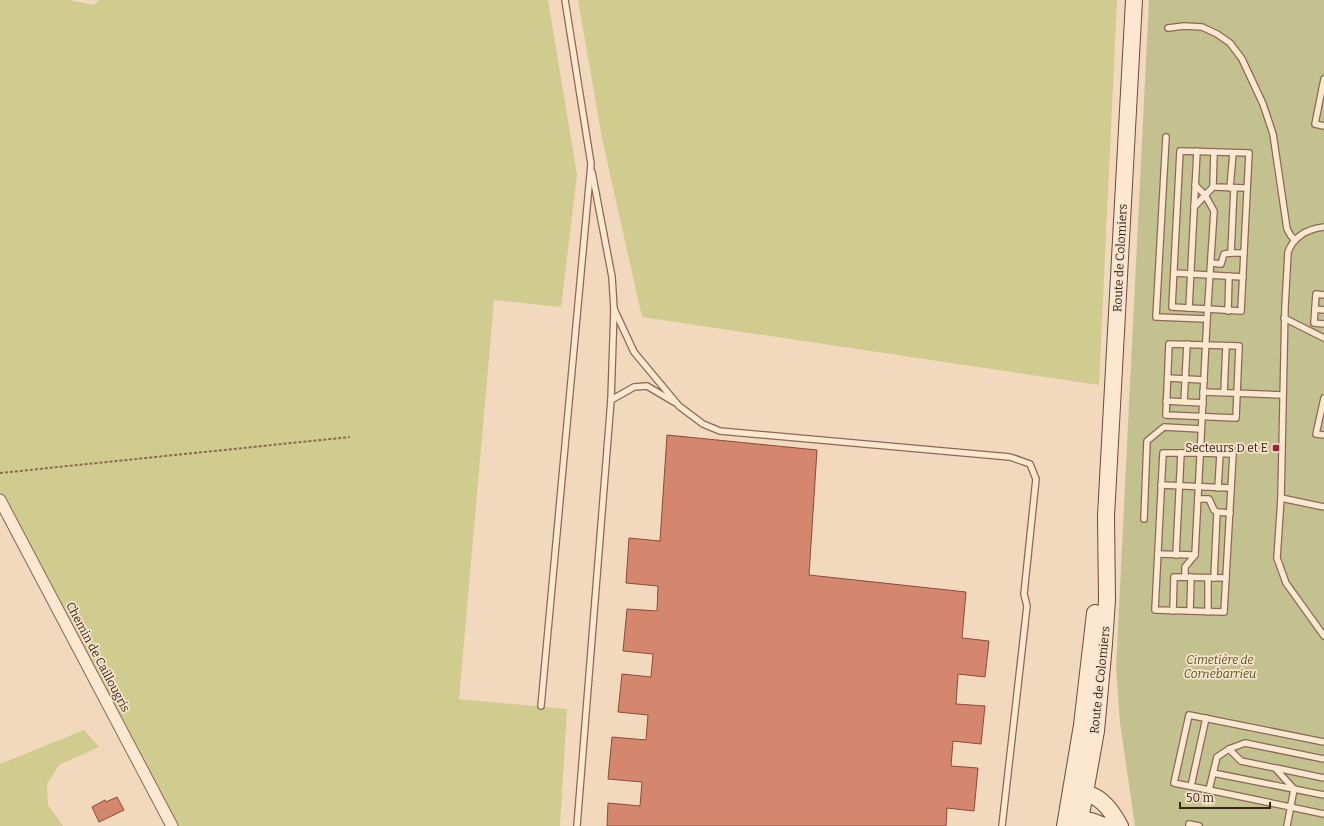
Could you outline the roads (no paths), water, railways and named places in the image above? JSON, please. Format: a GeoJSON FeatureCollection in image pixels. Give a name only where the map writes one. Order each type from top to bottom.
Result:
{"type":"FeatureCollection","features":[{"type":"Feature","properties":{"kind":"main road","name":"Route de Colomiers"},"geometry":{"type":"LineString","coordinates":[[1065,826],[1079,798],[1096,731],[1104,637],[1107,576],[1106,516],[1134,0]]}},
{"type":"Feature","properties":{"kind":"main road"},"geometry":{"type":"LineString","coordinates":[[1104,826],[1091,821],[1080,823],[1079,798],[1089,794],[1099,800],[1113,812],[1120,826]]}},
{"type":"Feature","properties":{"kind":"street","name":"Chemin de Caillougris"},"geometry":{"type":"LineString","coordinates":[[0,500],[172,826]]}},
{"type":"Feature","properties":{"kind":"lane"},"geometry":{"type":"LineString","coordinates":[[565,0],[591,164],[612,277],[614,309],[611,400],[577,826]]}},
{"type":"Feature","properties":{"kind":"lane"},"geometry":{"type":"LineString","coordinates":[[1168,28],[1184,26],[1202,28],[1218,34],[1230,43],[1242,59],[1264,104],[1273,134],[1286,224],[1291,236],[1295,240]]}},
{"type":"Feature","properties":{"kind":"lane"},"geometry":{"type":"LineString","coordinates":[[1324,79],[1315,124],[1324,126]]}},
{"type":"Feature","properties":{"kind":"lane"},"geometry":{"type":"LineString","coordinates":[[1166,137],[1156,317],[1207,319]]}},
{"type":"Feature","properties":{"kind":"lane"},"geometry":{"type":"LineString","coordinates":[[1180,150],[1214,152],[1249,153],[1241,311],[1172,307],[1180,150]]}},
{"type":"Feature","properties":{"kind":"lane"},"geometry":{"type":"LineString","coordinates":[[1189,308],[1197,151]]}},
{"type":"Feature","properties":{"kind":"lane"},"geometry":{"type":"LineString","coordinates":[[1194,207],[1213,187],[1214,152]]}},
{"type":"Feature","properties":{"kind":"lane"},"geometry":{"type":"LineString","coordinates":[[1231,253],[1232,153]]}},
{"type":"Feature","properties":{"kind":"lane"},"geometry":{"type":"LineString","coordinates":[[541,706],[591,164]]}},
{"type":"Feature","properties":{"kind":"lane"},"geometry":{"type":"LineString","coordinates":[[1185,577],[1185,567],[1195,556],[1214,211],[1205,195],[1195,184]]}},
{"type":"Feature","properties":{"kind":"lane"},"geometry":{"type":"LineString","coordinates":[[1213,187],[1247,188]]}},
{"type":"Feature","properties":{"kind":"lane"},"geometry":{"type":"LineString","coordinates":[[1324,227],[1307,231],[1290,245],[1288,252],[1284,318],[1281,498],[1277,558],[1286,583],[1324,636]]}},
{"type":"Feature","properties":{"kind":"lane"},"geometry":{"type":"LineString","coordinates":[[1211,263],[1220,264],[1224,254],[1244,253]]}},
{"type":"Feature","properties":{"kind":"lane"},"geometry":{"type":"LineString","coordinates":[[1174,273],[1243,277]]}},
{"type":"Feature","properties":{"kind":"lane"},"geometry":{"type":"LineString","coordinates":[[1228,311],[1229,276]]}},
{"type":"Feature","properties":{"kind":"lane"},"geometry":{"type":"LineString","coordinates":[[1324,295],[1316,294],[1314,323],[1324,324]]}},
{"type":"Feature","properties":{"kind":"lane"},"geometry":{"type":"LineString","coordinates":[[614,309],[634,352],[679,406]]}},
{"type":"Feature","properties":{"kind":"lane"},"geometry":{"type":"LineString","coordinates":[[1315,309],[1324,310]]}},
{"type":"Feature","properties":{"kind":"lane"},"geometry":{"type":"LineString","coordinates":[[1284,318],[1324,338]]}},
{"type":"Feature","properties":{"kind":"lane"},"geometry":{"type":"LineString","coordinates":[[1169,344],[1206,345],[1239,346],[1236,418],[1166,414],[1169,344]]}},
{"type":"Feature","properties":{"kind":"lane"},"geometry":{"type":"LineString","coordinates":[[1184,402],[1187,344]]}},
{"type":"Feature","properties":{"kind":"lane"},"geometry":{"type":"LineString","coordinates":[[1224,392],[1226,346]]}},
{"type":"Feature","properties":{"kind":"lane"},"geometry":{"type":"LineString","coordinates":[[1168,378],[1204,380]]}},
{"type":"Feature","properties":{"kind":"lane"},"geometry":{"type":"LineString","coordinates":[[611,400],[634,387],[647,386],[679,406],[703,424],[720,431],[1010,457],[1030,464],[1036,479],[1024,594],[1027,606],[1002,826]]}},
{"type":"Feature","properties":{"kind":"lane"},"geometry":{"type":"LineString","coordinates":[[1203,392],[1283,395]]}},
{"type":"Feature","properties":{"kind":"lane"},"geometry":{"type":"LineString","coordinates":[[1324,398],[1322,417],[1316,434],[1324,435]]}},
{"type":"Feature","properties":{"kind":"lane"},"geometry":{"type":"LineString","coordinates":[[1166,401],[1203,403]]}},
{"type":"Feature","properties":{"kind":"lane"},"geometry":{"type":"LineString","coordinates":[[1144,519],[1147,441],[1164,427],[1201,429]]}},
{"type":"Feature","properties":{"kind":"lane"},"geometry":{"type":"LineString","coordinates":[[1176,555],[1180,452]]}},
{"type":"Feature","properties":{"kind":"lane"},"geometry":{"type":"LineString","coordinates":[[1200,452],[1233,454],[1224,612],[1155,610],[1163,453],[1200,452]]}},
{"type":"Feature","properties":{"kind":"lane"},"geometry":{"type":"LineString","coordinates":[[1218,488],[1220,454]]}},
{"type":"Feature","properties":{"kind":"lane"},"geometry":{"type":"LineString","coordinates":[[1161,485],[1231,488]]}},
{"type":"Feature","properties":{"kind":"lane"},"geometry":{"type":"LineString","coordinates":[[1281,498],[1324,507]]}},
{"type":"Feature","properties":{"kind":"lane"},"geometry":{"type":"LineString","coordinates":[[1198,499],[1209,499],[1214,510],[1218,512],[1230,513]]}},
{"type":"Feature","properties":{"kind":"lane"},"geometry":{"type":"LineString","coordinates":[[1208,612],[1218,512]]}},
{"type":"Feature","properties":{"kind":"lane"},"geometry":{"type":"LineString","coordinates":[[1158,554],[1195,556]]}},
{"type":"Feature","properties":{"kind":"lane"},"geometry":{"type":"LineString","coordinates":[[1173,611],[1174,577],[1226,578]]}},
{"type":"Feature","properties":{"kind":"lane"},"geometry":{"type":"LineString","coordinates":[[1190,611],[1192,577]]}},
{"type":"Feature","properties":{"kind":"lane"},"geometry":{"type":"LineString","coordinates":[[1324,742],[1189,715],[1174,783],[1324,814]]}},
{"type":"Feature","properties":{"kind":"lane"},"geometry":{"type":"LineString","coordinates":[[1192,786],[1206,718]]}},
{"type":"Feature","properties":{"kind":"lane"},"geometry":{"type":"LineString","coordinates":[[1209,790],[1217,757],[1229,748],[1245,743],[1324,759]]}},
{"type":"Feature","properties":{"kind":"lane"},"geometry":{"type":"LineString","coordinates":[[1229,748],[1241,761],[1324,778]]}},
{"type":"Feature","properties":{"kind":"lane"},"geometry":{"type":"LineString","coordinates":[[1275,768],[1294,789]]}},
{"type":"Feature","properties":{"kind":"lane"},"geometry":{"type":"LineString","coordinates":[[1213,773],[1324,795]]}},
{"type":"Feature","properties":{"kind":"lane"},"geometry":{"type":"LineString","coordinates":[[1287,826],[1294,789]]}},
{"type":"Feature","properties":{"kind":"lane"},"geometry":{"type":"LineString","coordinates":[[1189,826],[1189,824],[1199,826]]}},
{"type":"Feature","properties":{"kind":"place","name":"Secteurs D et E"},"geometry":{"type":"Point","coordinates":[1276,448]}},
{"type":"Feature","properties":{"kind":"park label","name":"Cimetière de Cornebarrieu"},"geometry":{"type":"Point","coordinates":[1220,667]}}]}
